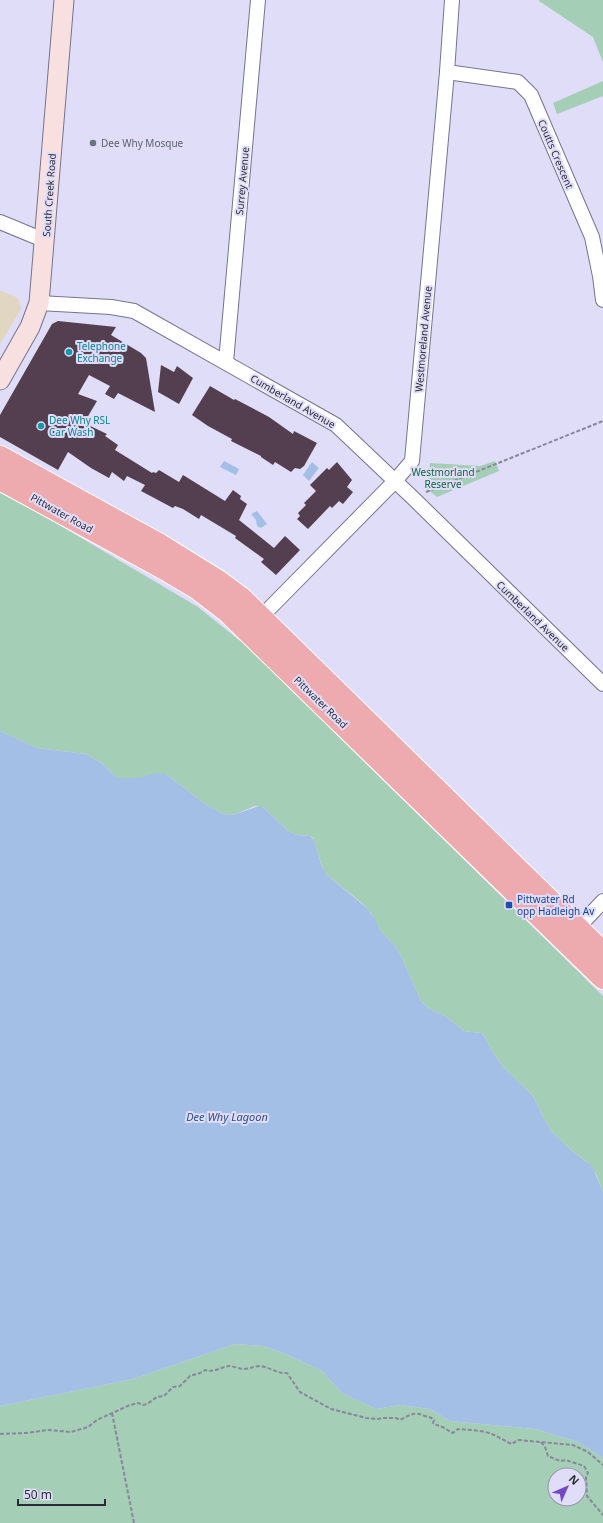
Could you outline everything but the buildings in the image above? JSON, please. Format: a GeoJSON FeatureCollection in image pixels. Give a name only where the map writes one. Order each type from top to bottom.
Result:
{"type":"FeatureCollection","features":[{"type":"Feature","properties":{"kind":"highway","name":"Pittwater Road"},"geometry":{"type":"LineString","coordinates":[[0,457],[197,567],[229,590],[261,617],[572,934],[603,978]]}},
{"type":"Feature","properties":{"kind":"highway","name":"Pittwater Road"},"geometry":{"type":"LineString","coordinates":[[0,479],[165,569],[197,588],[227,611],[572,934],[603,953]]}},
{"type":"Feature","properties":{"kind":"main road","name":"South Creek Road"},"geometry":{"type":"LineString","coordinates":[[0,380],[30,328],[40,303],[64,0]]}},
{"type":"Feature","properties":{"kind":"street","name":"Surrey Avenue"},"geometry":{"type":"LineString","coordinates":[[226,362],[258,0]]}},
{"type":"Feature","properties":{"kind":"street","name":"Westmoreland Avenue"},"geometry":{"type":"LineString","coordinates":[[261,617],[395,481],[412,461],[447,72],[452,0]]}},
{"type":"Feature","properties":{"kind":"street","name":"Coutts Crescent"},"geometry":{"type":"LineString","coordinates":[[447,72],[518,82],[531,95],[592,237],[603,300]]}},
{"type":"Feature","properties":{"kind":"street"},"geometry":{"type":"LineString","coordinates":[[0,222],[46,241]]}},
{"type":"Feature","properties":{"kind":"street","name":"Cumberland Avenue"},"geometry":{"type":"LineString","coordinates":[[40,303],[111,307],[134,311],[336,425],[413,498],[603,684]]}},
{"type":"Feature","properties":{"kind":"street"},"geometry":{"type":"LineString","coordinates":[[572,934],[603,901]]}},
{"type":"Feature","properties":{"kind":"path"},"geometry":{"type":"LineString","coordinates":[[413,498],[603,421]]}},
{"type":"Feature","properties":{"kind":"path"},"geometry":{"type":"LineString","coordinates":[[0,1434],[26,1434],[48,1430],[71,1432],[88,1427],[97,1420],[138,1403],[143,1405],[147,1404],[157,1397],[164,1396],[173,1387],[180,1386],[190,1376],[205,1370],[218,1370],[229,1366],[238,1369],[248,1369],[262,1366],[279,1374],[287,1374],[300,1392],[331,1409],[366,1418],[377,1419],[396,1418],[400,1420],[412,1414],[419,1413],[432,1418],[434,1420],[433,1423],[437,1426],[443,1427],[447,1431],[453,1433],[458,1429],[487,1432],[501,1437],[506,1442],[512,1444],[518,1440],[573,1444],[588,1452],[603,1465]]}},
{"type":"Feature","properties":{"kind":"path"},"geometry":{"type":"LineString","coordinates":[[112,1413],[134,1523]]}},
{"type":"Feature","properties":{"kind":"path"},"geometry":{"type":"LineString","coordinates":[[540,1441],[545,1447],[548,1456],[560,1461],[566,1460],[573,1464],[580,1464],[586,1468],[588,1473],[587,1496],[603,1515]]}},
{"type":"Feature","properties":{"kind":"shaded area"},"geometry":{"type":"Polygon","coordinates":[[[0,290],[18,298],[21,309],[0,344],[0,290]]]}},
{"type":"Feature","properties":{"kind":"green space"},"geometry":{"type":"Polygon","coordinates":[[[539,0],[603,0],[603,62],[593,37],[539,0]]]}},
{"type":"Feature","properties":{"kind":"green space"},"geometry":{"type":"Polygon","coordinates":[[[603,81],[603,96],[557,114],[553,103],[603,81]]]}},
{"type":"Feature","properties":{"kind":"green space","name":"Westmorland Reserve"},"geometry":{"type":"Polygon","coordinates":[[[495,461],[499,471],[437,497],[427,489],[430,463],[480,466],[495,461]]]}},
{"type":"Feature","properties":{"kind":"green space"},"geometry":{"type":"Polygon","coordinates":[[[0,490],[198,607],[244,644],[603,996],[603,1192],[596,1174],[587,1162],[571,1150],[552,1132],[533,1096],[503,1067],[492,1051],[485,1037],[481,1033],[464,1031],[445,1016],[428,1008],[421,1001],[400,954],[380,930],[371,913],[362,903],[324,872],[313,838],[310,836],[297,835],[288,831],[263,807],[255,806],[233,815],[223,814],[205,804],[166,774],[139,778],[119,778],[103,764],[86,754],[37,748],[0,731],[0,490]]]}},
{"type":"Feature","properties":{"kind":"green space"},"geometry":{"type":"Polygon","coordinates":[[[235,1344],[263,1346],[286,1354],[322,1371],[342,1393],[376,1409],[400,1405],[430,1409],[450,1421],[535,1429],[578,1442],[603,1458],[603,1523],[0,1523],[0,1406],[133,1379],[235,1344]]]}},
{"type":"Feature","properties":{"kind":"water"},"geometry":{"type":"Polygon","coordinates":[[[224,461],[239,469],[236,475],[220,467],[224,461]]]}},
{"type":"Feature","properties":{"kind":"water"},"geometry":{"type":"Polygon","coordinates":[[[312,462],[319,468],[309,481],[303,475],[312,462]]]}},
{"type":"Feature","properties":{"kind":"water"},"geometry":{"type":"Polygon","coordinates":[[[257,511],[267,524],[261,528],[257,526],[256,520],[251,514],[257,511]]]}},
{"type":"Feature","properties":{"kind":"water","name":"Dee Why Lagoon"},"geometry":{"type":"Polygon","coordinates":[[[0,731],[37,748],[86,754],[103,764],[119,778],[139,778],[156,773],[166,774],[205,804],[223,814],[233,815],[259,806],[263,807],[288,831],[297,835],[310,836],[314,840],[322,867],[327,875],[367,908],[375,919],[380,930],[394,945],[400,954],[421,1001],[428,1008],[445,1016],[464,1031],[481,1033],[503,1067],[533,1096],[552,1132],[571,1150],[592,1166],[603,1192],[603,1458],[578,1442],[535,1429],[450,1421],[430,1409],[400,1405],[376,1409],[342,1393],[322,1371],[286,1354],[263,1346],[235,1344],[133,1379],[0,1406],[0,731]]]}},
{"type":"Feature","properties":{"kind":"place","name":"Dee Why Mosque"},"geometry":{"type":"Point","coordinates":[93,143]}},
{"type":"Feature","properties":{"kind":"place","name":"Telephone Exchange"},"geometry":{"type":"Point","coordinates":[69,352]}},
{"type":"Feature","properties":{"kind":"place","name":"Dee Why RSL Car Wash"},"geometry":{"type":"Point","coordinates":[41,426]}},
{"type":"Feature","properties":{"kind":"place","name":"Pittwater Rd opp Hadleigh Av"},"geometry":{"type":"Point","coordinates":[509,905]}}]}
